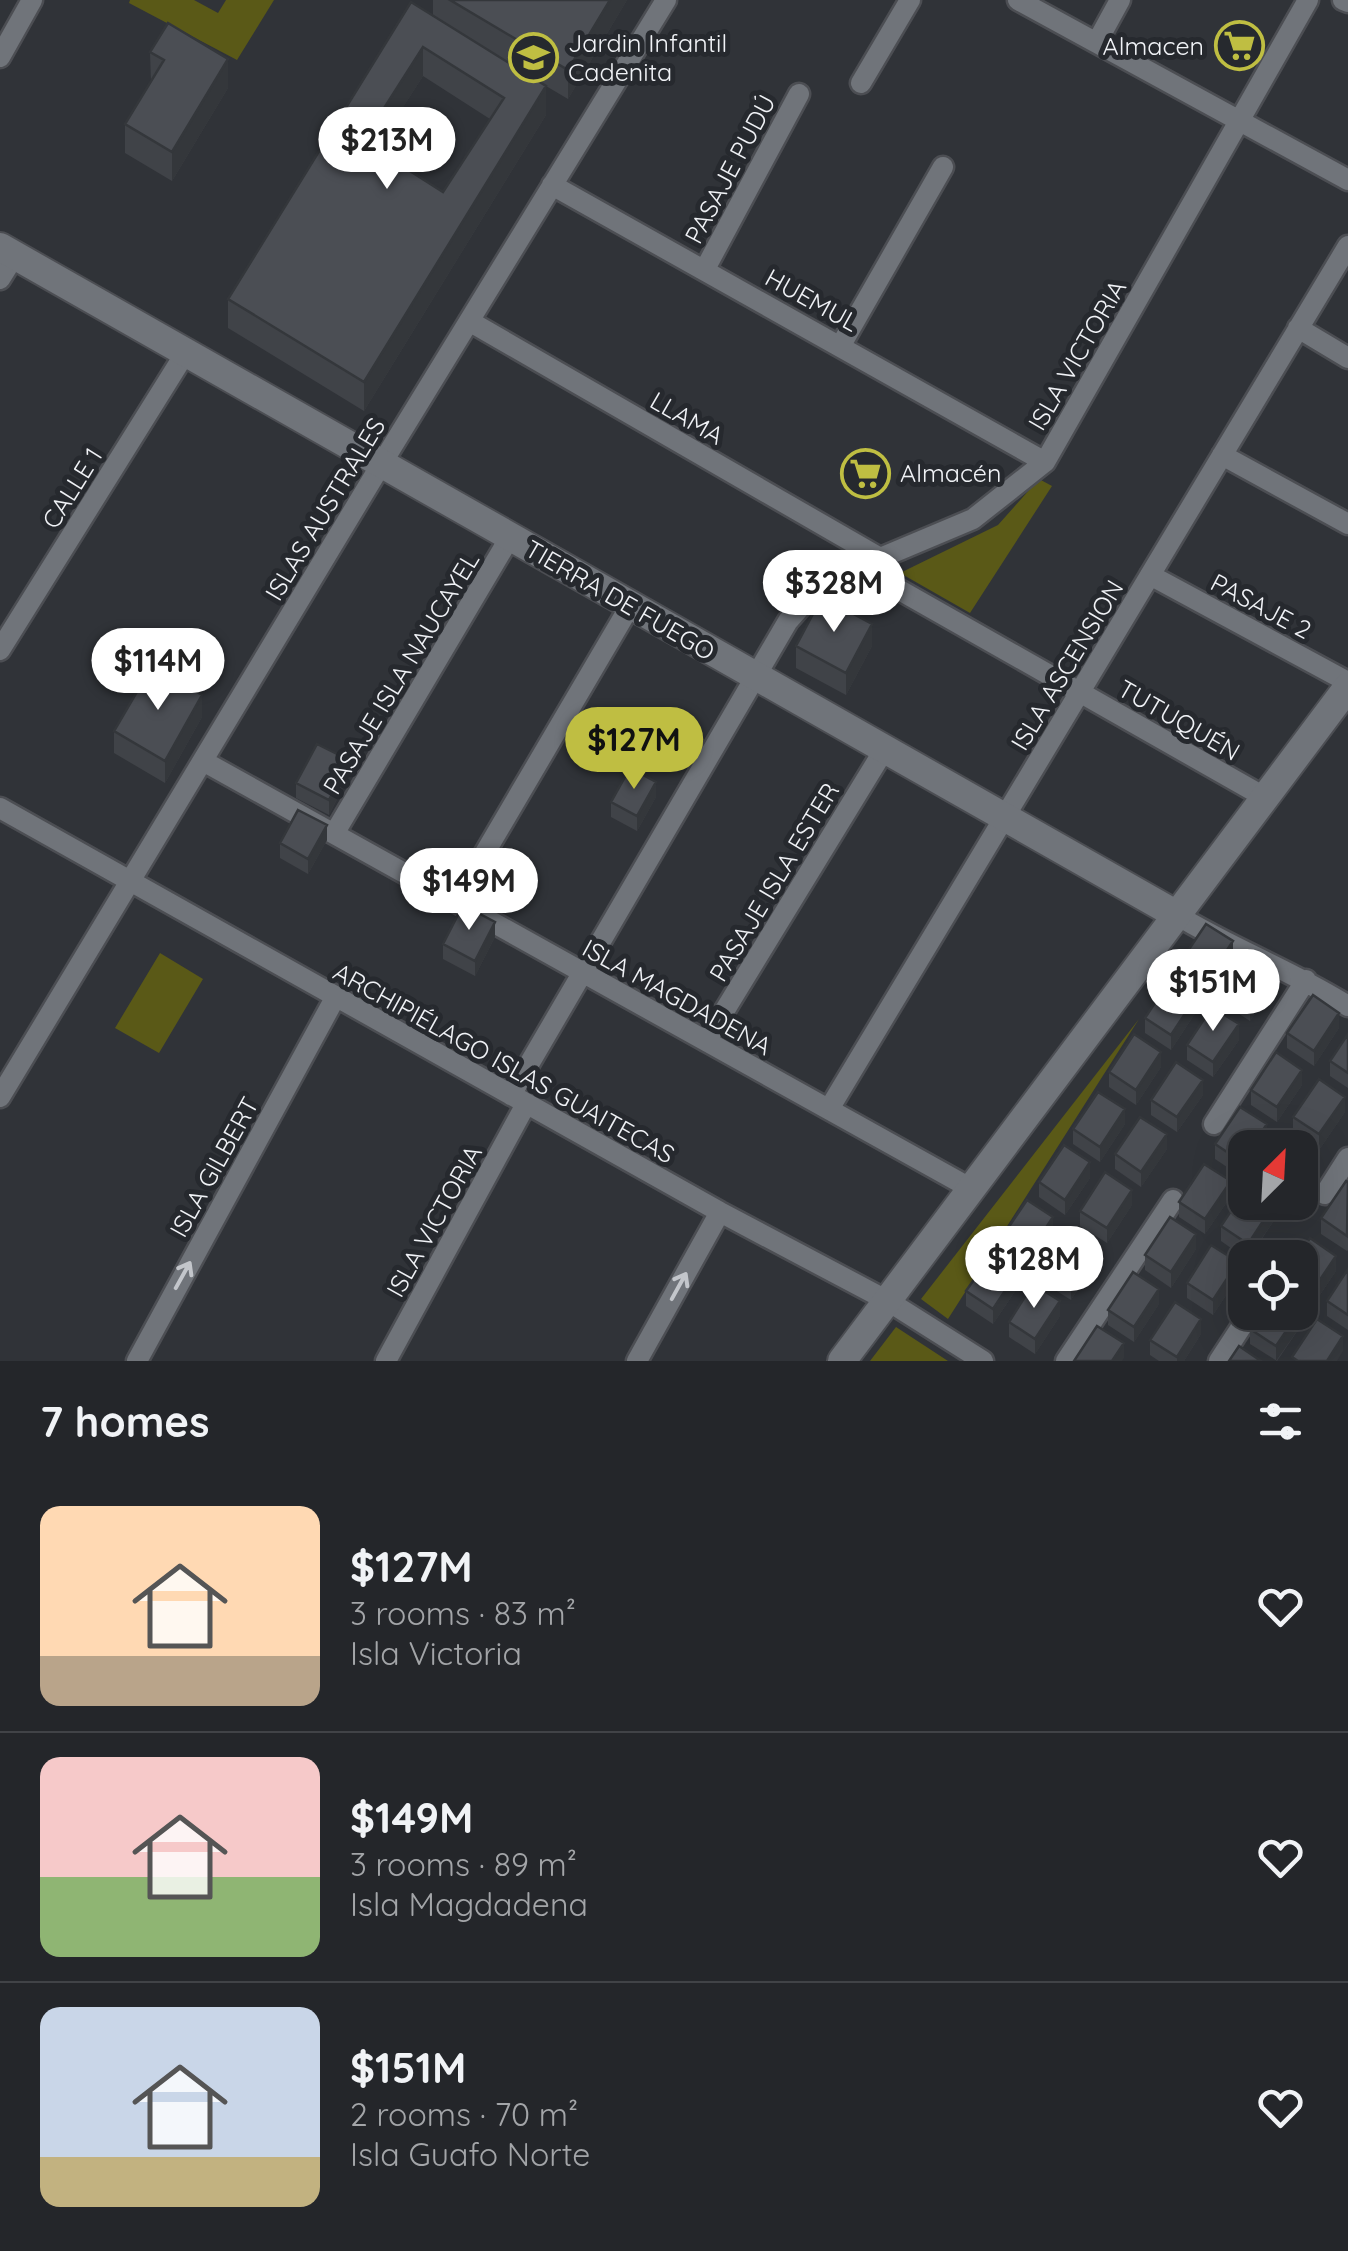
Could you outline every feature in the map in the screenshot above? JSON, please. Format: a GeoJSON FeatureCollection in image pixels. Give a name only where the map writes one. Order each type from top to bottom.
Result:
{"type":"FeatureCollection","features":[{"type":"Feature","properties":{"kind":"street"},"geometry":{"type":"LineString","coordinates":[[0,57],[32,0]]}},
{"type":"Feature","properties":{"kind":"street","name":"ISLAS AUSTRALES"},"geometry":{"type":"LineString","coordinates":[[0,1096],[666,0]]}},
{"type":"Feature","properties":{"kind":"street"},"geometry":{"type":"LineString","coordinates":[[861,83],[910,0]]}},
{"type":"Feature","properties":{"kind":"street"},"geometry":{"type":"LineString","coordinates":[[1018,0],[1348,180]]}},
{"type":"Feature","properties":{"kind":"street"},"geometry":{"type":"LineString","coordinates":[[1098,42],[1120,0]]}},
{"type":"Feature","properties":{"kind":"street","name":"ISLA VICTORIA"},"geometry":{"type":"LineString","coordinates":[[386,1361],[583,973],[788,621],[812,594],[858,568],[973,519],[1045,462],[1308,0]]}},
{"type":"Feature","properties":{"kind":"street","name":"PASAJE PUDÚ"},"geometry":{"type":"LineString","coordinates":[[704,269],[798,94]]}},
{"type":"Feature","properties":{"kind":"street"},"geometry":{"type":"LineString","coordinates":[[840,345],[943,167]]}},
{"type":"Feature","properties":{"kind":"street","name":"HUEMUL"},"geometry":{"type":"LineString","coordinates":[[552,186],[1045,462]]}},
{"type":"Feature","properties":{"kind":"street","name":"ISLA ASCENSION"},"geometry":{"type":"LineString","coordinates":[[829,1110],[1348,246]]}},
{"type":"Feature","properties":{"kind":"street","name":"TIERRA DE FUEGO"},"geometry":{"type":"LineString","coordinates":[[5,260],[186,352],[1234,948],[1345,996]]}},
{"type":"Feature","properties":{"kind":"street","name":"LLAMA"},"geometry":{"type":"LineString","coordinates":[[469,321],[880,558]]}},
{"type":"Feature","properties":{"kind":"street"},"geometry":{"type":"LineString","coordinates":[[1298,328],[1348,358]]}},
{"type":"Feature","properties":{"kind":"street","name":"CALLE 1"},"geometry":{"type":"LineString","coordinates":[[0,650],[186,352]]}},
{"type":"Feature","properties":{"kind":"street"},"geometry":{"type":"LineString","coordinates":[[1222,455],[1348,524]]}},
{"type":"Feature","properties":{"kind":"street","name":"PASAJE ISLA NAUCAYEL"},"geometry":{"type":"LineString","coordinates":[[334,834],[510,537]]}},
{"type":"Feature","properties":{"kind":"street","name":"TUTUQUÉN"},"geometry":{"type":"LineString","coordinates":[[858,568],[1266,798]]}},
{"type":"Feature","properties":{"kind":"street","name":"PASAJE 2"},"geometry":{"type":"LineString","coordinates":[[1150,575],[1348,684]]}},
{"type":"Feature","properties":{"kind":"street"},"geometry":{"type":"LineString","coordinates":[[456,902],[630,606]]}},
{"type":"Feature","properties":{"kind":"street"},"geometry":{"type":"LineString","coordinates":[[842,1361],[1348,684]]}},
{"type":"Feature","properties":{"kind":"street","name":"PASAJE ISLA ESTER"},"geometry":{"type":"LineString","coordinates":[[706,1041],[884,750]]}},
{"type":"Feature","properties":{"kind":"street","name":"ISLA MAGDADENA"},"geometry":{"type":"LineString","coordinates":[[204,761],[970,1188]]}},
{"type":"Feature","properties":{"kind":"street","name":"ARCHIPIÉLAGO ISLAS GUAITECAS"},"geometry":{"type":"LineString","coordinates":[[0,808],[720,1212],[888,1301],[983,1361]]}},
{"type":"Feature","properties":{"kind":"street"},"geometry":{"type":"LineString","coordinates":[[1214,1124],[1306,980]]}},
{"type":"Feature","properties":{"kind":"street","name":"ISLA GILBERT"},"geometry":{"type":"LineString","coordinates":[[136,1361],[335,998]]}},
{"type":"Feature","properties":{"kind":"street"},"geometry":{"type":"LineString","coordinates":[[1324,1194],[1348,1158]]}},
{"type":"Feature","properties":{"kind":"street"},"geometry":{"type":"LineString","coordinates":[[1066,1361],[1173,1200]]}},
{"type":"Feature","properties":{"kind":"street"},"geometry":{"type":"LineString","coordinates":[[637,1361],[720,1212]]}},
{"type":"Feature","properties":{"kind":"street"},"geometry":{"type":"LineString","coordinates":[[1219,1361],[1239,1330]]}},
{"type":"Feature","properties":{"kind":"shaded area"},"geometry":{"type":"Polygon","coordinates":[[[194,0],[218,13],[226,0],[274,0],[237,60],[129,3],[194,0]]]}},
{"type":"Feature","properties":{"kind":"shaded area"},"geometry":{"type":"Polygon","coordinates":[[[1039,479],[1052,486],[970,613],[900,573],[998,525],[1039,479]]]}},
{"type":"Feature","properties":{"kind":"shaded area"},"geometry":{"type":"Polygon","coordinates":[[[160,953],[203,979],[159,1053],[115,1028],[160,953]]]}},
{"type":"Feature","properties":{"kind":"shaded area"},"geometry":{"type":"Polygon","coordinates":[[[1139,1019],[948,1319],[921,1299],[1139,1019]]]}},
{"type":"Feature","properties":{"kind":"shaded area"},"geometry":{"type":"Polygon","coordinates":[[[896,1327],[948,1361],[870,1361],[896,1327]]]}},
{"type":"Feature","properties":{"kind":"building"},"geometry":{"type":"Polygon","coordinates":[[[450,0],[610,0],[568,70],[450,0]]]}},
{"type":"Feature","properties":{"kind":"building"},"geometry":{"type":"Polygon","coordinates":[[[411,2],[546,86],[364,382],[228,299],[411,2]],[[423,47],[363,141],[443,192],[504,98],[423,47]]]}},
{"type":"Feature","properties":{"kind":"building"},"geometry":{"type":"Polygon","coordinates":[[[168,23],[228,59],[172,152],[125,124],[164,60],[150,52],[168,23]]]}},
{"type":"Feature","properties":{"kind":"building"},"geometry":{"type":"Polygon","coordinates":[[[822,597],[872,624],[846,673],[796,646],[822,597]]]}},
{"type":"Feature","properties":{"kind":"building"},"geometry":{"type":"Polygon","coordinates":[[[152,666],[202,695],[165,761],[114,731],[152,666]]]}},
{"type":"Feature","properties":{"kind":"building"},"geometry":{"type":"Polygon","coordinates":[[[317,744],[349,760],[329,800],[296,783],[317,744]]]}},
{"type":"Feature","properties":{"kind":"building"},"geometry":{"type":"Polygon","coordinates":[[[630,768],[656,782],[637,816],[611,802],[630,768]]]}},
{"type":"Feature","properties":{"kind":"building"},"geometry":{"type":"Polygon","coordinates":[[[298,810],[327,825],[308,859],[280,843],[298,810]]]}},
{"type":"Feature","properties":{"kind":"building"},"geometry":{"type":"Polygon","coordinates":[[[463,905],[495,922],[475,961],[443,944],[463,905]]]}},
{"type":"Feature","properties":{"kind":"building"},"geometry":{"type":"Polygon","coordinates":[[[1206,924],[1233,941],[1208,979],[1181,961],[1206,924]]]}},
{"type":"Feature","properties":{"kind":"building"},"geometry":{"type":"Polygon","coordinates":[[[1249,951],[1275,969],[1250,1006],[1224,989],[1249,951]]]}},
{"type":"Feature","properties":{"kind":"building"},"geometry":{"type":"Polygon","coordinates":[[[1170,980],[1196,997],[1171,1035],[1145,1018],[1170,980]]]}},
{"type":"Feature","properties":{"kind":"building"},"geometry":{"type":"Polygon","coordinates":[[[1313,995],[1339,1013],[1314,1051],[1287,1033],[1313,995]]]}},
{"type":"Feature","properties":{"kind":"building"},"geometry":{"type":"Polygon","coordinates":[[[1212,1007],[1239,1024],[1213,1062],[1187,1045],[1212,1007]]]}},
{"type":"Feature","properties":{"kind":"building"},"geometry":{"type":"Polygon","coordinates":[[[1134,1034],[1161,1052],[1136,1090],[1109,1072],[1134,1034]]]}},
{"type":"Feature","properties":{"kind":"building"},"geometry":{"type":"Polygon","coordinates":[[[1348,1034],[1348,1073],[1330,1061],[1348,1034]]]}},
{"type":"Feature","properties":{"kind":"building"},"geometry":{"type":"Polygon","coordinates":[[[1276,1052],[1302,1070],[1277,1107],[1251,1090],[1276,1052]]]}},
{"type":"Feature","properties":{"kind":"building"},"geometry":{"type":"Polygon","coordinates":[[[1176,1062],[1203,1080],[1177,1117],[1151,1100],[1176,1062]]]}},
{"type":"Feature","properties":{"kind":"building"},"geometry":{"type":"Polygon","coordinates":[[[1319,1079],[1345,1097],[1319,1134],[1293,1117],[1319,1079]]]}},
{"type":"Feature","properties":{"kind":"building"},"geometry":{"type":"Polygon","coordinates":[[[1098,1092],[1125,1109],[1100,1147],[1073,1129],[1098,1092]]]}},
{"type":"Feature","properties":{"kind":"building"},"geometry":{"type":"Polygon","coordinates":[[[1240,1107],[1267,1124],[1263,1130],[1228,1130],[1228,1153],[1215,1144],[1240,1107]]]}},
{"type":"Feature","properties":{"kind":"building"},"geometry":{"type":"Polygon","coordinates":[[[1140,1117],[1167,1134],[1141,1172],[1115,1154],[1140,1117]]]}},
{"type":"Feature","properties":{"kind":"building"},"geometry":{"type":"Polygon","coordinates":[[[1064,1145],[1090,1162],[1065,1200],[1039,1182],[1064,1145]]]}},
{"type":"Feature","properties":{"kind":"building"},"geometry":{"type":"Polygon","coordinates":[[[1204,1164],[1228,1179],[1228,1185],[1205,1219],[1179,1202],[1204,1164]]]}},
{"type":"Feature","properties":{"kind":"building"},"geometry":{"type":"Polygon","coordinates":[[[1105,1172],[1132,1190],[1107,1228],[1080,1211],[1105,1172]]]}},
{"type":"Feature","properties":{"kind":"building"},"geometry":{"type":"Polygon","coordinates":[[[1348,1182],[1347,1236],[1321,1218],[1348,1182]]]}},
{"type":"Feature","properties":{"kind":"building"},"geometry":{"type":"Polygon","coordinates":[[[1027,1200],[1053,1217],[1028,1255],[1002,1237],[1027,1200]]]}},
{"type":"Feature","properties":{"kind":"building"},"geometry":{"type":"Polygon","coordinates":[[[1228,1216],[1228,1220],[1264,1220],[1251,1240],[1242,1240],[1221,1226],[1228,1216]]]}},
{"type":"Feature","properties":{"kind":"building"},"geometry":{"type":"Polygon","coordinates":[[[1170,1217],[1196,1234],[1171,1272],[1145,1255],[1170,1217]]]}},
{"type":"Feature","properties":{"kind":"building"},"geometry":{"type":"Polygon","coordinates":[[[1069,1230],[1095,1247],[1071,1285],[1044,1268],[1069,1230]]]}},
{"type":"Feature","properties":{"kind":"building"},"geometry":{"type":"Polygon","coordinates":[[[1318,1244],[1336,1256],[1318,1283],[1318,1244]]]}},
{"type":"Feature","properties":{"kind":"building"},"geometry":{"type":"Polygon","coordinates":[[[1211,1245],[1228,1256],[1228,1277],[1213,1300],[1187,1283],[1211,1245]]]}},
{"type":"Feature","properties":{"kind":"building"},"geometry":{"type":"Polygon","coordinates":[[[992,1254],[1018,1271],[993,1309],[966,1291],[992,1254]]]}},
{"type":"Feature","properties":{"kind":"building"},"geometry":{"type":"Polygon","coordinates":[[[1348,1269],[1348,1315],[1327,1301],[1348,1269]]]}},
{"type":"Feature","properties":{"kind":"building"},"geometry":{"type":"Polygon","coordinates":[[[1133,1272],[1159,1289],[1134,1327],[1108,1310],[1133,1272]]]}},
{"type":"Feature","properties":{"kind":"building"},"geometry":{"type":"Polygon","coordinates":[[[1033,1284],[1060,1301],[1035,1339],[1009,1322],[1033,1284]]]}},
{"type":"Feature","properties":{"kind":"building"},"geometry":{"type":"Polygon","coordinates":[[[1175,1302],[1201,1319],[1177,1357],[1150,1340],[1175,1302]]]}},
{"type":"Feature","properties":{"kind":"building"},"geometry":{"type":"Polygon","coordinates":[[[1318,1320],[1343,1336],[1327,1361],[1298,1361],[1292,1357],[1310,1330],[1318,1330],[1318,1320]]]}},
{"type":"Feature","properties":{"kind":"building"},"geometry":{"type":"Polygon","coordinates":[[[1097,1326],[1124,1343],[1112,1361],[1074,1361],[1097,1326]]]}},
{"type":"Feature","properties":{"kind":"building"},"geometry":{"type":"Polygon","coordinates":[[[1252,1330],[1287,1330],[1276,1346],[1252,1330]]]}},
{"type":"Feature","properties":{"kind":"building"},"geometry":{"type":"Polygon","coordinates":[[[1239,1346],[1261,1361],[1229,1361],[1239,1346]]]}},
{"type":"Feature","properties":{"kind":"place","name":"Almacen"},"geometry":{"type":"Point","coordinates":[1239,46]}},
{"type":"Feature","properties":{"kind":"place","name":"Jardin Infantil Cadenita"},"geometry":{"type":"Point","coordinates":[533,57]}},
{"type":"Feature","properties":{"kind":"place","name":"Almacén"},"geometry":{"type":"Point","coordinates":[865,473]}}]}
